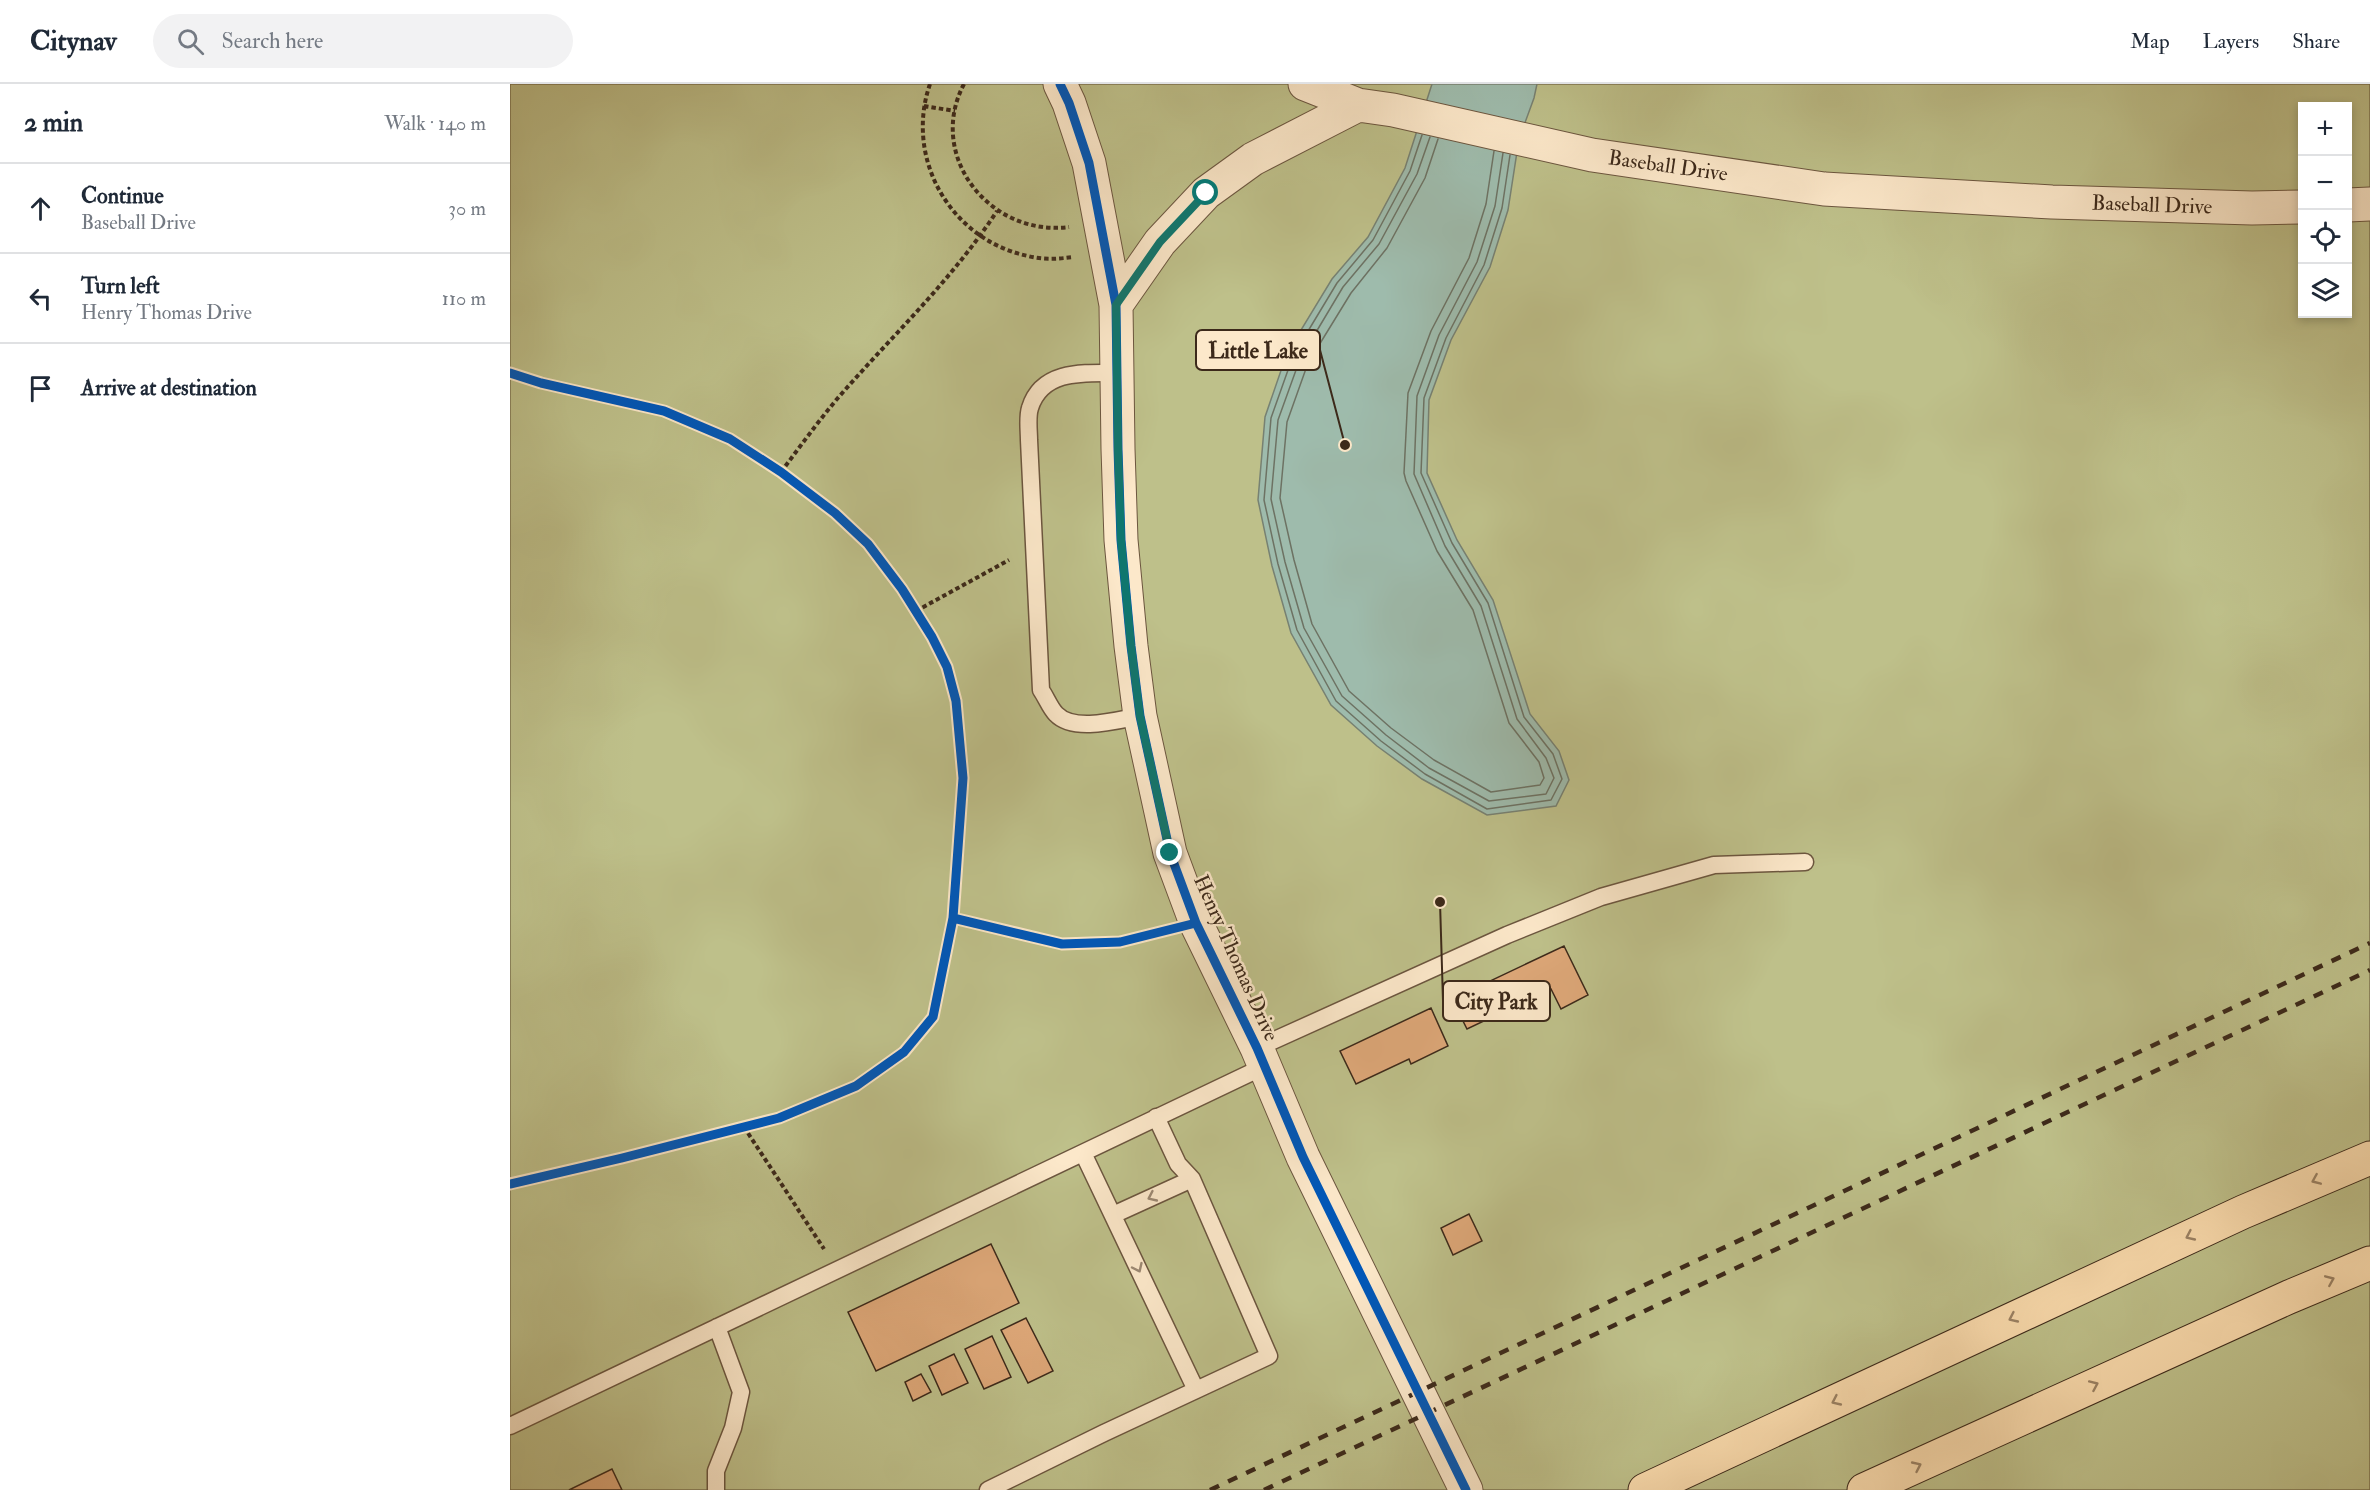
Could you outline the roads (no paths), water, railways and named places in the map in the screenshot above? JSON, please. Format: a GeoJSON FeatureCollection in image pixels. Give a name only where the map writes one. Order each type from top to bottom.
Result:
{"type":"FeatureCollection","features":[{"type":"Feature","properties":{"kind":"highway"},"geometry":{"type":"LineString","coordinates":[[1645,1490],[2243,1212],[2370,1158]]}},
{"type":"Feature","properties":{"kind":"highway"},"geometry":{"type":"LineString","coordinates":[[1864,1490],[2289,1297],[2370,1263]]}},
{"type":"Feature","properties":{"kind":"street","name":"Henry Thomas Drive"},"geometry":{"type":"LineString","coordinates":[[1060,84],[1070,103],[1089,163],[1116,305],[1121,540],[1131,646],[1140,716],[1170,853],[1196,923],[1261,1057],[1303,1157],[1466,1490]]}},
{"type":"Feature","properties":{"kind":"street","name":"Baseball Drive"},"geometry":{"type":"LineString","coordinates":[[1305,84],[1358,105],[1394,110],[1592,155],[1824,189],[2052,202],[2252,208],[2298,207]]}},
{"type":"Feature","properties":{"kind":"street"},"geometry":{"type":"LineString","coordinates":[[1116,305],[1160,242],[1206,193],[1253,159],[1358,105]]}},
{"type":"Feature","properties":{"kind":"street"},"geometry":{"type":"LineString","coordinates":[[2352,205],[2370,204]]}},
{"type":"Feature","properties":{"kind":"lane"},"geometry":{"type":"LineString","coordinates":[[1118,372],[1071,374],[1043,384],[1029,408],[1041,690],[1057,715],[1069,722],[1093,724],[1140,716]]}},
{"type":"Feature","properties":{"kind":"lane"},"geometry":{"type":"LineString","coordinates":[[510,1426],[1083,1153],[1156,1117],[1261,1057],[1507,935],[1601,897],[1714,865],[1805,862]]}},
{"type":"Feature","properties":{"kind":"lane"},"geometry":{"type":"LineString","coordinates":[[988,1490],[1269,1356],[1192,1179],[1178,1164],[1156,1117]]}},
{"type":"Feature","properties":{"kind":"lane"},"geometry":{"type":"LineString","coordinates":[[1083,1153],[1196,1390]]}},
{"type":"Feature","properties":{"kind":"lane"},"geometry":{"type":"LineString","coordinates":[[1113,1215],[1192,1179]]}},
{"type":"Feature","properties":{"kind":"lane"},"geometry":{"type":"LineString","coordinates":[[716,1490],[717,1471],[733,1428],[741,1392],[717,1327]]}},
{"type":"Feature","properties":{"kind":"water"},"geometry":{"type":"Polygon","coordinates":[[[1432,84],[1537,84],[1519,139],[1508,210],[1490,267],[1451,340],[1429,400],[1427,473],[1457,540],[1493,600],[1530,714],[1559,751],[1569,780],[1556,806],[1487,815],[1422,779],[1377,746],[1331,705],[1291,633],[1272,566],[1258,500],[1265,417],[1287,353],[1332,279],[1368,237],[1405,168],[1432,84]]]}},
{"type":"Feature","properties":{"kind":"railway"},"geometry":{"type":"LineString","coordinates":[[1210,1490],[2370,943]]}},
{"type":"Feature","properties":{"kind":"railway"},"geometry":{"type":"LineString","coordinates":[[1264,1490],[2370,970]]}},
{"type":"Feature","properties":{"kind":"place","name":"Little Lake"},"geometry":{"type":"Point","coordinates":[1345,445]}},
{"type":"Feature","properties":{"kind":"place","name":"City Park"},"geometry":{"type":"Point","coordinates":[1440,902]}}]}
